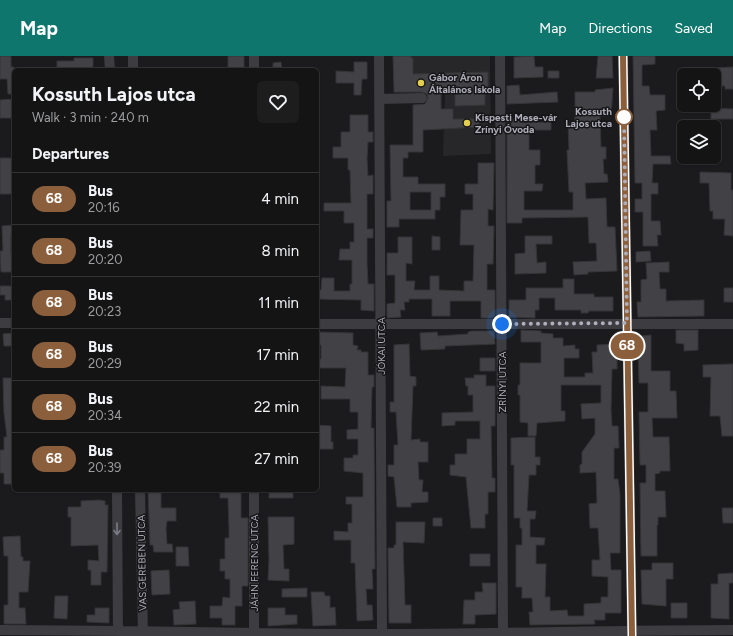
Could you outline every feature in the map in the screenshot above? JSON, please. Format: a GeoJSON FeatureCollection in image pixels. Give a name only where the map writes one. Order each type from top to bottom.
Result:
{"type":"FeatureCollection","features":[{"type":"Feature","properties":{"kind":"street"},"geometry":{"type":"LineString","coordinates":[[109,56],[110,68]]}},
{"type":"Feature","properties":{"kind":"street"},"geometry":{"type":"LineString","coordinates":[[133,56],[133,68]]}},
{"type":"Feature","properties":{"kind":"street"},"geometry":{"type":"LineString","coordinates":[[254,56],[254,68]]}},
{"type":"Feature","properties":{"kind":"street","name":"JÓKAI UTCA"},"geometry":{"type":"LineString","coordinates":[[379,56],[382,635]]}},
{"type":"Feature","properties":{"kind":"street","name":"ZRÍNYI UTCA"},"geometry":{"type":"LineString","coordinates":[[500,56],[503,635]]}},
{"type":"Feature","properties":{"kind":"street"},"geometry":{"type":"LineString","coordinates":[[623,56],[632,633]]}},
{"type":"Feature","properties":{"kind":"street"},"geometry":{"type":"LineString","coordinates":[[380,99],[422,98]]}},
{"type":"Feature","properties":{"kind":"street"},"geometry":{"type":"LineString","coordinates":[[0,323],[12,323]]}},
{"type":"Feature","properties":{"kind":"street"},"geometry":{"type":"LineString","coordinates":[[319,324],[733,324]]}},
{"type":"Feature","properties":{"kind":"street"},"geometry":{"type":"LineString","coordinates":[[117,492],[118,633]]}},
{"type":"Feature","properties":{"kind":"street","name":"VAS GEREBEN UTCA"},"geometry":{"type":"LineString","coordinates":[[140,492],[143,634]]}},
{"type":"Feature","properties":{"kind":"street","name":"JÁHN FERENC UTCA"},"geometry":{"type":"LineString","coordinates":[[254,492],[254,635]]}},
{"type":"Feature","properties":{"kind":"street"},"geometry":{"type":"LineString","coordinates":[[0,630],[143,634],[503,635],[733,630]]}},
{"type":"Feature","properties":{"kind":"shaded area","name":"Kispesti Mese-vár Zrínyi Óvoda"},"geometry":{"type":"Polygon","coordinates":[[[393,56],[490,56],[491,154],[443,156],[445,92],[394,93],[393,56]]]}},
{"type":"Feature","properties":{"kind":"building"},"geometry":{"type":"Polygon","coordinates":[[[0,56],[11,56],[11,67],[14,67],[12,68],[12,94],[8,94],[7,79],[0,79],[0,56]]]}},
{"type":"Feature","properties":{"kind":"building"},"geometry":{"type":"Polygon","coordinates":[[[228,56],[244,56],[244,68],[228,68],[228,56]]]}},
{"type":"Feature","properties":{"kind":"building"},"geometry":{"type":"Polygon","coordinates":[[[393,56],[411,56],[411,58],[413,58],[413,74],[488,72],[488,91],[485,91],[485,105],[455,106],[455,92],[441,92],[441,109],[453,109],[453,119],[479,119],[479,127],[423,130],[423,152],[408,152],[408,158],[403,158],[403,177],[418,177],[418,184],[445,184],[445,197],[440,197],[440,210],[435,210],[435,219],[399,219],[399,227],[387,227],[387,201],[391,201],[390,145],[413,145],[413,105],[425,104],[428,98],[427,94],[422,92],[394,92],[393,56]],[[410,192],[410,210],[431,210],[431,192],[410,192]]]}},
{"type":"Feature","properties":{"kind":"building"},"geometry":{"type":"Polygon","coordinates":[[[534,56],[535,67],[543,67],[543,77],[514,78],[514,57],[534,56]]]}},
{"type":"Feature","properties":{"kind":"building"},"geometry":{"type":"Polygon","coordinates":[[[598,56],[612,56],[613,78],[596,78],[598,56]]]}},
{"type":"Feature","properties":{"kind":"building"},"geometry":{"type":"Polygon","coordinates":[[[633,56],[655,56],[655,64],[642,65],[642,86],[649,86],[650,95],[665,95],[665,110],[656,111],[657,130],[650,130],[651,156],[670,156],[671,164],[653,164],[652,183],[658,183],[658,194],[651,194],[651,221],[660,221],[661,235],[657,235],[658,246],[643,246],[643,212],[635,212],[635,199],[642,199],[642,183],[635,183],[633,56]]]}},
{"type":"Feature","properties":{"kind":"building"},"geometry":{"type":"Polygon","coordinates":[[[74,58],[93,58],[93,68],[57,68],[57,61],[74,61],[74,58]]]}},
{"type":"Feature","properties":{"kind":"building"},"geometry":{"type":"Polygon","coordinates":[[[281,62],[282,68],[273,68],[273,63],[281,62]]]}},
{"type":"Feature","properties":{"kind":"building"},"geometry":{"type":"Polygon","coordinates":[[[354,62],[367,62],[367,79],[362,79],[361,95],[354,95],[354,83],[336,83],[336,71],[354,72],[354,62]]]}},
{"type":"Feature","properties":{"kind":"building"},"geometry":{"type":"Polygon","coordinates":[[[733,67],[733,89],[725,89],[725,86],[721,86],[721,68],[716,68],[733,67]]]}},
{"type":"Feature","properties":{"kind":"building"},"geometry":{"type":"Polygon","coordinates":[[[548,71],[559,71],[559,78],[548,78],[548,71]]]}},
{"type":"Feature","properties":{"kind":"building"},"geometry":{"type":"Polygon","coordinates":[[[519,85],[520,95],[557,92],[558,102],[507,104],[507,86],[519,85]]]}},
{"type":"Feature","properties":{"kind":"building"},"geometry":{"type":"Polygon","coordinates":[[[613,88],[611,116],[600,116],[601,147],[606,147],[606,159],[603,159],[604,174],[607,174],[608,182],[585,183],[586,199],[606,198],[607,227],[615,227],[617,271],[588,272],[588,274],[574,275],[573,262],[597,261],[596,243],[589,243],[588,217],[522,218],[522,223],[507,223],[507,119],[523,119],[523,123],[551,122],[551,130],[529,130],[529,150],[540,150],[540,165],[535,165],[535,184],[543,184],[542,191],[524,191],[524,210],[573,210],[573,192],[569,192],[567,150],[569,150],[568,123],[575,123],[575,92],[595,92],[595,90],[613,88]]]}},
{"type":"Feature","properties":{"kind":"building"},"geometry":{"type":"Polygon","coordinates":[[[12,99],[12,118],[0,118],[0,100],[12,99]]]}},
{"type":"Feature","properties":{"kind":"building"},"geometry":{"type":"Polygon","coordinates":[[[721,108],[733,109],[733,119],[711,119],[711,112],[721,112],[721,108]]]}},
{"type":"Feature","properties":{"kind":"building"},"geometry":{"type":"Polygon","coordinates":[[[350,115],[368,115],[368,132],[373,132],[373,142],[368,142],[367,158],[368,176],[373,175],[373,194],[367,194],[367,229],[373,229],[373,238],[367,238],[367,264],[368,284],[374,284],[374,311],[361,310],[361,300],[319,299],[319,290],[321,290],[322,278],[334,278],[334,291],[350,291],[350,284],[352,284],[352,260],[339,260],[340,249],[350,249],[350,242],[354,242],[354,223],[344,223],[344,211],[324,211],[324,203],[351,203],[348,158],[333,158],[333,147],[341,147],[341,132],[350,132],[350,115]]]}},
{"type":"Feature","properties":{"kind":"building"},"geometry":{"type":"Polygon","coordinates":[[[0,158],[12,158],[12,194],[0,194],[0,158]]]}},
{"type":"Feature","properties":{"kind":"building"},"geometry":{"type":"Polygon","coordinates":[[[478,163],[494,163],[493,210],[488,209],[488,226],[494,226],[493,264],[487,264],[487,290],[495,290],[495,315],[492,318],[481,318],[481,301],[450,301],[450,316],[432,316],[432,299],[409,299],[409,302],[404,302],[405,310],[400,310],[401,317],[387,318],[387,304],[395,303],[395,275],[387,275],[387,253],[398,253],[398,237],[412,237],[412,264],[406,263],[406,281],[415,281],[414,290],[430,290],[430,276],[439,276],[439,290],[464,291],[464,281],[473,281],[474,245],[460,245],[461,210],[473,210],[473,194],[465,194],[465,184],[478,184],[478,163]]]}},
{"type":"Feature","properties":{"kind":"building"},"geometry":{"type":"Polygon","coordinates":[[[700,172],[731,173],[731,190],[733,190],[733,236],[724,235],[725,219],[713,219],[713,211],[710,211],[709,183],[700,183],[700,172]]]}},
{"type":"Feature","properties":{"kind":"building"},"geometry":{"type":"Polygon","coordinates":[[[12,225],[12,272],[1,272],[0,251],[3,251],[2,226],[12,225]]]}},
{"type":"Feature","properties":{"kind":"building"},"geometry":{"type":"Polygon","coordinates":[[[432,236],[440,237],[440,250],[432,250],[432,236]]]}},
{"type":"Feature","properties":{"kind":"building"},"geometry":{"type":"Polygon","coordinates":[[[525,236],[552,236],[552,244],[536,244],[537,263],[546,262],[546,273],[515,274],[515,254],[525,253],[525,236]]]}},
{"type":"Feature","properties":{"kind":"building"},"geometry":{"type":"Polygon","coordinates":[[[650,251],[651,261],[636,262],[636,252],[650,251]]]}},
{"type":"Feature","properties":{"kind":"building"},"geometry":{"type":"Polygon","coordinates":[[[669,262],[669,272],[659,272],[660,289],[666,289],[666,301],[704,300],[704,316],[638,317],[637,302],[641,302],[641,280],[647,279],[646,263],[669,262]]]}},
{"type":"Feature","properties":{"kind":"building"},"geometry":{"type":"Polygon","coordinates":[[[563,279],[574,279],[574,294],[594,294],[594,297],[613,297],[613,311],[589,311],[588,313],[581,313],[581,310],[555,310],[555,298],[539,298],[539,310],[535,310],[535,318],[509,317],[509,300],[526,300],[526,288],[563,288],[563,279]]]}},
{"type":"Feature","properties":{"kind":"building"},"geometry":{"type":"Polygon","coordinates":[[[0,286],[12,286],[12,300],[5,300],[5,295],[0,295],[0,286]]]}},
{"type":"Feature","properties":{"kind":"building"},"geometry":{"type":"Polygon","coordinates":[[[724,288],[733,288],[733,302],[724,302],[724,288]]]}},
{"type":"Feature","properties":{"kind":"building"},"geometry":{"type":"Polygon","coordinates":[[[521,330],[541,331],[541,333],[553,334],[553,338],[563,338],[563,346],[575,345],[575,349],[579,349],[579,358],[564,358],[564,377],[585,377],[585,373],[593,373],[592,352],[597,352],[597,345],[617,344],[617,369],[612,369],[611,410],[612,426],[618,426],[619,448],[614,448],[614,479],[618,479],[620,495],[620,553],[610,553],[611,570],[621,570],[621,613],[605,613],[605,620],[594,620],[595,624],[530,625],[529,612],[533,612],[532,598],[522,598],[522,587],[516,587],[516,545],[522,545],[522,528],[520,528],[520,518],[514,518],[514,465],[511,465],[511,438],[535,437],[535,457],[540,457],[540,465],[536,465],[536,475],[529,475],[527,511],[536,511],[535,519],[530,519],[530,537],[545,538],[544,545],[536,545],[536,564],[546,564],[545,597],[550,597],[550,611],[567,610],[568,616],[584,616],[584,604],[601,603],[601,597],[608,597],[608,577],[592,576],[592,560],[600,560],[598,528],[590,528],[589,504],[597,503],[596,472],[580,473],[582,452],[595,434],[595,418],[582,419],[581,404],[601,403],[601,385],[561,385],[561,411],[565,411],[565,421],[537,423],[536,436],[528,436],[528,423],[520,422],[520,395],[518,395],[518,385],[520,385],[520,363],[541,363],[541,342],[521,342],[521,330]]]}},
{"type":"Feature","properties":{"kind":"building"},"geometry":{"type":"Polygon","coordinates":[[[676,330],[698,330],[698,350],[684,351],[684,344],[676,343],[676,330]]]}},
{"type":"Feature","properties":{"kind":"building"},"geometry":{"type":"Polygon","coordinates":[[[494,331],[495,344],[445,346],[445,349],[421,350],[420,333],[437,332],[438,336],[468,334],[468,332],[494,331]]]}},
{"type":"Feature","properties":{"kind":"building"},"geometry":{"type":"Polygon","coordinates":[[[319,332],[353,333],[353,345],[358,346],[357,350],[361,350],[361,352],[368,352],[368,375],[374,375],[374,387],[372,387],[371,428],[374,428],[375,569],[372,569],[373,589],[366,589],[367,605],[372,605],[373,620],[357,621],[355,563],[351,563],[351,540],[334,540],[334,531],[348,532],[348,523],[352,523],[352,504],[346,504],[346,497],[363,497],[363,473],[344,471],[344,458],[353,458],[353,455],[358,455],[358,439],[347,439],[347,430],[358,429],[358,412],[350,412],[350,399],[321,399],[321,386],[345,387],[346,368],[319,368],[319,359],[321,359],[321,345],[319,345],[319,332]]]}},
{"type":"Feature","properties":{"kind":"building"},"geometry":{"type":"Polygon","coordinates":[[[12,333],[12,346],[4,346],[3,334],[12,333]]]}},
{"type":"Feature","properties":{"kind":"building"},"geometry":{"type":"Polygon","coordinates":[[[651,335],[651,371],[670,371],[670,391],[676,391],[677,418],[652,418],[653,437],[669,437],[670,471],[660,471],[660,473],[655,474],[655,491],[665,491],[666,517],[658,517],[657,556],[641,556],[640,483],[646,483],[646,465],[640,465],[639,412],[648,412],[648,383],[639,383],[638,340],[642,340],[642,336],[651,335]]]}},
{"type":"Feature","properties":{"kind":"building"},"geometry":{"type":"Polygon","coordinates":[[[409,344],[410,376],[416,377],[416,386],[413,386],[411,440],[420,439],[420,442],[428,442],[428,462],[418,462],[419,480],[423,480],[422,492],[428,492],[428,502],[411,503],[411,507],[397,507],[394,477],[388,476],[388,465],[394,465],[394,445],[398,445],[396,412],[390,412],[390,402],[394,402],[394,345],[409,344]]]}},
{"type":"Feature","properties":{"kind":"building"},"geometry":{"type":"Polygon","coordinates":[[[480,358],[495,358],[495,371],[480,371],[480,358]]]}},
{"type":"Feature","properties":{"kind":"building"},"geometry":{"type":"Polygon","coordinates":[[[733,364],[733,436],[722,436],[720,416],[710,416],[711,377],[703,377],[703,365],[733,364]]]}},
{"type":"Feature","properties":{"kind":"building"},"geometry":{"type":"Polygon","coordinates":[[[474,375],[486,375],[486,386],[495,386],[495,426],[491,426],[492,478],[495,478],[495,492],[488,492],[488,514],[485,514],[485,528],[471,528],[466,477],[450,475],[450,465],[455,465],[455,454],[467,454],[467,439],[480,439],[480,421],[455,421],[455,425],[442,426],[442,413],[473,412],[473,395],[468,395],[468,386],[466,386],[465,378],[474,378],[474,375]]]}},
{"type":"Feature","properties":{"kind":"building"},"geometry":{"type":"Polygon","coordinates":[[[3,378],[12,378],[12,484],[4,484],[4,473],[0,473],[0,450],[4,450],[4,437],[7,437],[4,413],[3,378]]]}},
{"type":"Feature","properties":{"kind":"building"},"geometry":{"type":"Polygon","coordinates":[[[319,425],[331,426],[331,442],[333,442],[333,449],[319,449],[319,425]]]}},
{"type":"Feature","properties":{"kind":"building"},"geometry":{"type":"Polygon","coordinates":[[[148,492],[161,492],[161,508],[176,508],[176,521],[167,521],[166,528],[167,544],[172,544],[173,552],[154,552],[153,545],[150,545],[148,492]]]}},
{"type":"Feature","properties":{"kind":"building"},"geometry":{"type":"Polygon","coordinates":[[[220,492],[241,492],[241,518],[248,518],[248,586],[242,586],[242,606],[235,606],[235,625],[222,625],[222,618],[210,618],[210,606],[222,606],[223,597],[230,598],[230,579],[225,579],[225,571],[220,571],[220,559],[225,559],[225,538],[229,538],[228,498],[220,498],[220,492]]]}},
{"type":"Feature","properties":{"kind":"building"},"geometry":{"type":"Polygon","coordinates":[[[269,492],[293,492],[293,498],[269,498],[269,492]]]}},
{"type":"Feature","properties":{"kind":"building"},"geometry":{"type":"Polygon","coordinates":[[[81,501],[105,501],[105,505],[108,505],[107,572],[101,572],[101,585],[91,585],[91,570],[88,570],[88,560],[99,561],[98,545],[71,546],[71,517],[68,517],[68,507],[81,507],[81,501]]]}},
{"type":"Feature","properties":{"kind":"building"},"geometry":{"type":"Polygon","coordinates":[[[722,508],[733,508],[733,523],[723,523],[722,508]]]}},
{"type":"Feature","properties":{"kind":"building"},"geometry":{"type":"Polygon","coordinates":[[[268,517],[294,517],[294,544],[283,545],[284,569],[289,569],[289,581],[268,580],[268,517]]]}},
{"type":"Feature","properties":{"kind":"building"},"geometry":{"type":"Polygon","coordinates":[[[433,518],[442,518],[442,526],[433,526],[433,518]]]}},
{"type":"Feature","properties":{"kind":"building"},"geometry":{"type":"Polygon","coordinates":[[[396,522],[425,522],[424,543],[403,542],[405,605],[411,605],[411,623],[389,623],[388,548],[394,548],[394,545],[396,545],[396,522]]]}},
{"type":"Feature","properties":{"kind":"building"},"geometry":{"type":"Polygon","coordinates":[[[20,536],[21,557],[23,557],[23,561],[30,561],[28,592],[19,592],[19,608],[25,608],[26,624],[4,624],[4,605],[8,605],[8,556],[4,556],[3,537],[20,536]]]}},
{"type":"Feature","properties":{"kind":"building"},"geometry":{"type":"Polygon","coordinates":[[[176,547],[188,547],[189,566],[176,566],[176,547]]]}},
{"type":"Feature","properties":{"kind":"building"},"geometry":{"type":"Polygon","coordinates":[[[470,554],[490,554],[490,566],[470,566],[470,554]]]}},
{"type":"Feature","properties":{"kind":"building"},"geometry":{"type":"Polygon","coordinates":[[[652,563],[673,563],[673,579],[666,579],[666,606],[642,604],[641,570],[652,570],[652,563]]]}},
{"type":"Feature","properties":{"kind":"building"},"geometry":{"type":"Polygon","coordinates":[[[169,570],[170,594],[152,595],[151,571],[169,570]]]}},
{"type":"Feature","properties":{"kind":"building"},"geometry":{"type":"Polygon","coordinates":[[[733,573],[733,583],[729,583],[729,619],[711,618],[711,584],[718,584],[718,574],[733,573]]]}},
{"type":"Feature","properties":{"kind":"building"},"geometry":{"type":"Polygon","coordinates":[[[482,583],[496,583],[496,614],[475,615],[475,624],[463,624],[464,600],[475,600],[475,592],[483,592],[482,583]]]}},
{"type":"Feature","properties":{"kind":"building"},"geometry":{"type":"Polygon","coordinates":[[[307,588],[307,597],[282,597],[282,589],[307,588]]]}},
{"type":"Feature","properties":{"kind":"building"},"geometry":{"type":"Polygon","coordinates":[[[311,592],[324,592],[325,596],[330,596],[330,608],[335,607],[336,625],[313,626],[311,592]]]}},
{"type":"Feature","properties":{"kind":"building"},"geometry":{"type":"Polygon","coordinates":[[[55,596],[68,596],[67,619],[54,618],[55,596]]]}},
{"type":"Feature","properties":{"kind":"building"},"geometry":{"type":"Polygon","coordinates":[[[195,601],[196,624],[174,625],[173,610],[180,609],[179,602],[195,601]]]}},
{"type":"Feature","properties":{"kind":"building"},"geometry":{"type":"Polygon","coordinates":[[[671,603],[687,603],[687,618],[671,618],[671,603]]]}},
{"type":"Feature","properties":{"kind":"building"},"geometry":{"type":"Polygon","coordinates":[[[95,608],[109,608],[109,623],[87,622],[87,615],[95,615],[95,608]]]}},
{"type":"Feature","properties":{"kind":"building"},"geometry":{"type":"Polygon","coordinates":[[[268,608],[285,608],[285,615],[297,615],[297,624],[268,626],[268,608]]]}},
{"type":"Feature","properties":{"kind":"bus line","name":"68"},"geometry":{"type":"LineString","coordinates":[[623,56],[632,636]]}},
{"type":"Feature","properties":{"kind":"place","name":"Gábor Áron Általános Iskola"},"geometry":{"type":"Point","coordinates":[421,83]}},
{"type":"Feature","properties":{"kind":"place","name":"Kossuth Lajos utca"},"geometry":{"type":"Point","coordinates":[624,117]}},
{"type":"Feature","properties":{"kind":"place","name":"Kispesti Mese-vár Zrínyi Óvoda"},"geometry":{"type":"Point","coordinates":[467,123]}},
{"type":"Feature","properties":{"kind":"route"},"geometry":{"type":"LineString","coordinates":[[502,324],[627,323],[624,117]]}}]}
